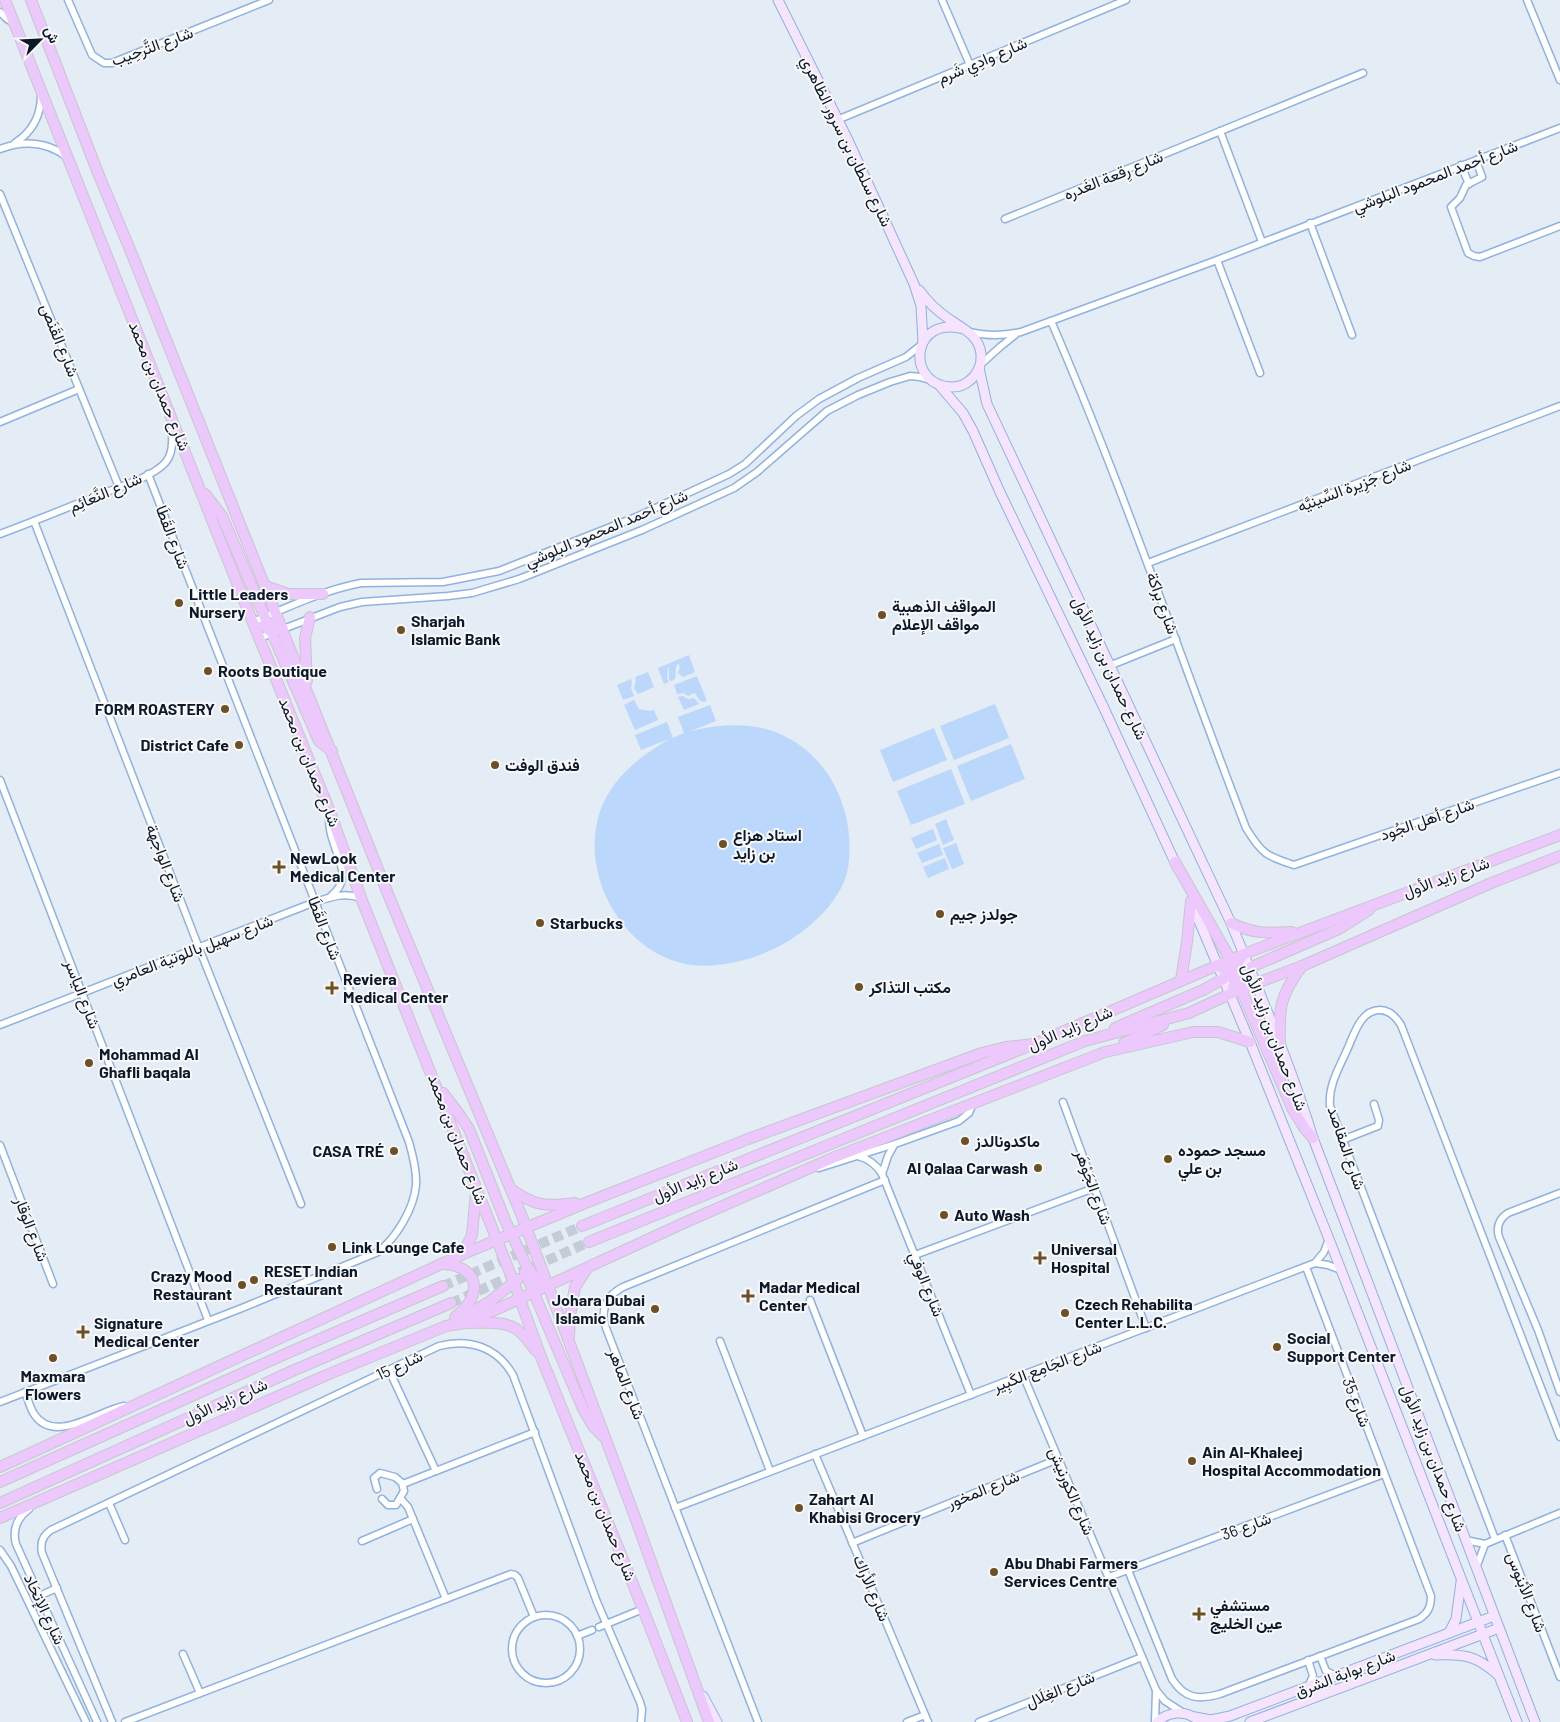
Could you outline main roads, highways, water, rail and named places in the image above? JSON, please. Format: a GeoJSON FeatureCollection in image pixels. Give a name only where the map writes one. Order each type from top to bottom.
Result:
{"type":"FeatureCollection","features":[{"type":"Feature","properties":{"kind":"main road","name":"شارع حمدان بن محمد"},"geometry":{"type":"LineString","coordinates":[[5,0],[329,810],[362,898],[521,1298],[541,1357],[687,1722]]}},
{"type":"Feature","properties":{"kind":"main road","name":"شارع حمدان بن محمد"},"geometry":{"type":"LineString","coordinates":[[32,0],[100,178],[388,894],[511,1189],[709,1722]]}},
{"type":"Feature","properties":{"kind":"main road","name":"شارع سلطان بن سرور الظاهري"},"geometry":{"type":"LineString","coordinates":[[778,0],[914,284],[921,306],[922,343]]}},
{"type":"Feature","properties":{"kind":"main road","name":"شارع سلطان بن سرور الظاهري"},"geometry":{"type":"LineString","coordinates":[[914,284],[936,309],[967,330]]}},
{"type":"Feature","properties":{"kind":"main road"},"geometry":{"type":"LineString","coordinates":[[953,326],[967,330],[976,339],[982,356],[980,367],[974,376],[967,383],[949,388],[940,386],[930,380],[921,367],[920,352],[922,343],[930,333],[941,327],[953,326]]}},
{"type":"Feature","properties":{"kind":"main road","name":"شارع حمدان بن زايد الأول"},"geometry":{"type":"LineString","coordinates":[[980,367],[987,404],[1244,954],[1280,1046],[1312,1138],[1535,1722]]}},
{"type":"Feature","properties":{"kind":"main road","name":"شارع حمدان بن زايد الأول"},"geometry":{"type":"LineString","coordinates":[[940,386],[963,413],[973,431],[1003,499],[1103,706],[1175,862],[1218,965],[1234,975],[1230,994],[1329,1239],[1517,1722]]}},
{"type":"Feature","properties":{"kind":"main road"},"geometry":{"type":"LineString","coordinates":[[201,490],[222,516],[264,617],[270,626],[283,629]]}},
{"type":"Feature","properties":{"kind":"main road"},"geometry":{"type":"LineString","coordinates":[[265,586],[288,594],[323,594]]}},
{"type":"Feature","properties":{"kind":"main road"},"geometry":{"type":"LineString","coordinates":[[308,692],[305,638],[310,617]]}},
{"type":"Feature","properties":{"kind":"main road"},"geometry":{"type":"LineString","coordinates":[[253,622],[262,624],[272,633],[319,741],[332,752]]}},
{"type":"Feature","properties":{"kind":"main road","name":"شارع زايد الأول"},"geometry":{"type":"LineString","coordinates":[[589,1242],[1084,1041],[1189,1013],[1230,994],[1234,975],[1244,954],[1560,835]]}},
{"type":"Feature","properties":{"kind":"main road","name":"شارع زايد الأول"},"geometry":{"type":"LineString","coordinates":[[582,1226],[1034,1044],[1218,965],[1234,975],[1255,984],[1302,966],[1489,884],[1560,856]]}},
{"type":"Feature","properties":{"kind":"main road"},"geometry":{"type":"LineString","coordinates":[[1175,862],[1234,975],[1292,1108],[1304,1129],[1312,1138]]}},
{"type":"Feature","properties":{"kind":"main road"},"geometry":{"type":"LineString","coordinates":[[1182,980],[1190,901]]}},
{"type":"Feature","properties":{"kind":"main road"},"geometry":{"type":"LineString","coordinates":[[1084,1041],[1339,929],[1378,902]]}},
{"type":"Feature","properties":{"kind":"main road"},"geometry":{"type":"LineString","coordinates":[[1230,923],[1247,930],[1262,933],[1300,932]]}},
{"type":"Feature","properties":{"kind":"main road"},"geometry":{"type":"LineString","coordinates":[[1280,1046],[1279,1022],[1284,993],[1302,966]]}},
{"type":"Feature","properties":{"kind":"main road"},"geometry":{"type":"LineString","coordinates":[[466,1323],[703,1215],[872,1141],[1105,1052],[1189,1013]]}},
{"type":"Feature","properties":{"kind":"main road"},"geometry":{"type":"LineString","coordinates":[[1105,1052],[1193,1032],[1218,1032],[1250,1042]]}},
{"type":"Feature","properties":{"kind":"main road"},"geometry":{"type":"LineString","coordinates":[[0,1467],[440,1264],[588,1202],[748,1139],[982,1053],[1006,1047],[1034,1044]]}},
{"type":"Feature","properties":{"kind":"main road"},"geometry":{"type":"LineString","coordinates":[[438,1087],[469,1129],[582,1409],[593,1426],[605,1438]]}},
{"type":"Feature","properties":{"kind":"main road"},"geometry":{"type":"LineString","coordinates":[[463,1254],[472,1234],[476,1208],[476,1186]]}},
{"type":"Feature","properties":{"kind":"main road"},"geometry":{"type":"LineString","coordinates":[[511,1189],[524,1199],[539,1204],[559,1205],[588,1202]]}},
{"type":"Feature","properties":{"kind":"main road"},"geometry":{"type":"LineString","coordinates":[[0,1518],[329,1374],[446,1326],[489,1302],[514,1282],[526,1269],[530,1250],[526,1228]]}},
{"type":"Feature","properties":{"kind":"main road"},"geometry":{"type":"LineString","coordinates":[[498,1240],[509,1245],[526,1269],[540,1282],[548,1286]]}},
{"type":"Feature","properties":{"kind":"main road"},"geometry":{"type":"LineString","coordinates":[[440,1264],[454,1264],[465,1269],[474,1286],[472,1299],[446,1326]]}},
{"type":"Feature","properties":{"kind":"main road"},"geometry":{"type":"LineString","coordinates":[[569,1342],[570,1316],[575,1287],[588,1268]]}},
{"type":"Feature","properties":{"kind":"main road","name":"شارع زايد الأول"},"geometry":{"type":"LineString","coordinates":[[0,1482],[256,1366],[443,1286]]}},
{"type":"Feature","properties":{"kind":"main road","name":"شارع زايد الأول"},"geometry":{"type":"LineString","coordinates":[[0,1503],[255,1387],[451,1303]]}},
{"type":"Feature","properties":{"kind":"main road"},"geometry":{"type":"LineString","coordinates":[[446,1326],[466,1323],[500,1324],[515,1328],[520,1331],[541,1357]]}},
{"type":"Feature","properties":{"kind":"main road"},"geometry":{"type":"LineString","coordinates":[[1449,1634],[1456,1619],[1461,1579]]}},
{"type":"Feature","properties":{"kind":"main road","name":"شارع بوابة الشرق"},"geometry":{"type":"LineString","coordinates":[[1197,1720],[1224,1718],[1494,1616]]}},
{"type":"Feature","properties":{"kind":"main road","name":"شارع بوابة الشرق"},"geometry":{"type":"LineString","coordinates":[[1250,1722],[1499,1628]]}},
{"type":"Feature","properties":{"kind":"main road"},"geometry":{"type":"LineString","coordinates":[[1427,1655],[1454,1654],[1468,1656],[1486,1664],[1500,1676]]}},
{"type":"Feature","properties":{"kind":"main road"},"geometry":{"type":"LineString","coordinates":[[693,1678],[717,1722]]}},
{"type":"Feature","properties":{"kind":"main road"},"geometry":{"type":"LineString","coordinates":[[1156,1722],[1171,1714],[1184,1713],[1197,1720]]}},
{"type":"Feature","properties":{"kind":"tunnel"},"geometry":{"type":"LineString","coordinates":[[443,1286],[582,1226]]}},
{"type":"Feature","properties":{"kind":"tunnel"},"geometry":{"type":"LineString","coordinates":[[451,1303],[589,1242]]}},
{"type":"Feature","properties":{"kind":"place","name":"Little Leaders Nursery"},"geometry":{"type":"Point","coordinates":[179,603]}},
{"type":"Feature","properties":{"kind":"place","name":"المواقف الذهبية مواقف الإعلام"},"geometry":{"type":"Point","coordinates":[882,615]}},
{"type":"Feature","properties":{"kind":"place","name":"Sharjah Islamic Bank"},"geometry":{"type":"Point","coordinates":[401,630]}},
{"type":"Feature","properties":{"kind":"place","name":"Roots Boutique"},"geometry":{"type":"Point","coordinates":[208,671]}},
{"type":"Feature","properties":{"kind":"place","name":"FORM ROASTERY"},"geometry":{"type":"Point","coordinates":[225,709]}},
{"type":"Feature","properties":{"kind":"place","name":"District Cafe"},"geometry":{"type":"Point","coordinates":[239,745]}},
{"type":"Feature","properties":{"kind":"place","name":"فندق الوفت"},"geometry":{"type":"Point","coordinates":[495,765]}},
{"type":"Feature","properties":{"kind":"place","name":"استاد هزاع بن زايد"},"geometry":{"type":"Point","coordinates":[723,844]}},
{"type":"Feature","properties":{"kind":"place","name":"NewLook Medical Center"},"geometry":{"type":"Point","coordinates":[279,867]}},
{"type":"Feature","properties":{"kind":"place","name":"جولدز جيم"},"geometry":{"type":"Point","coordinates":[940,914]}},
{"type":"Feature","properties":{"kind":"place","name":"Starbucks"},"geometry":{"type":"Point","coordinates":[540,923]}},
{"type":"Feature","properties":{"kind":"place","name":"مكتب التذاكر"},"geometry":{"type":"Point","coordinates":[859,987]}},
{"type":"Feature","properties":{"kind":"place","name":"Reviera Medical Center"},"geometry":{"type":"Point","coordinates":[332,988]}},
{"type":"Feature","properties":{"kind":"place","name":"Mohammad Al Ghafli baqala"},"geometry":{"type":"Point","coordinates":[89,1063]}},
{"type":"Feature","properties":{"kind":"place","name":"ماكدونالدز"},"geometry":{"type":"Point","coordinates":[965,1141]}},
{"type":"Feature","properties":{"kind":"place","name":"CASA TRÉ"},"geometry":{"type":"Point","coordinates":[394,1151]}},
{"type":"Feature","properties":{"kind":"place","name":"مسجد حموده بن علي"},"geometry":{"type":"Point","coordinates":[1168,1159]}},
{"type":"Feature","properties":{"kind":"place","name":"Al Qalaa Carwash"},"geometry":{"type":"Point","coordinates":[1038,1168]}},
{"type":"Feature","properties":{"kind":"place","name":"Auto Wash"},"geometry":{"type":"Point","coordinates":[944,1215]}},
{"type":"Feature","properties":{"kind":"place","name":"Link Lounge Cafe"},"geometry":{"type":"Point","coordinates":[332,1247]}},
{"type":"Feature","properties":{"kind":"place","name":"Universal Hospital"},"geometry":{"type":"Point","coordinates":[1040,1258]}},
{"type":"Feature","properties":{"kind":"place","name":"RESET Indian Restaurant"},"geometry":{"type":"Point","coordinates":[254,1280]}},
{"type":"Feature","properties":{"kind":"place","name":"Crazy Mood Restaurant"},"geometry":{"type":"Point","coordinates":[242,1285]}},
{"type":"Feature","properties":{"kind":"place","name":"Madar Medical Center"},"geometry":{"type":"Point","coordinates":[748,1296]}},
{"type":"Feature","properties":{"kind":"place","name":"Johara Dubai Islamic Bank"},"geometry":{"type":"Point","coordinates":[655,1309]}},
{"type":"Feature","properties":{"kind":"place","name":"Czech Rehabilita Center L.L.C."},"geometry":{"type":"Point","coordinates":[1065,1313]}},
{"type":"Feature","properties":{"kind":"place","name":"Signature Medical Center"},"geometry":{"type":"Point","coordinates":[83,1332]}},
{"type":"Feature","properties":{"kind":"place","name":"Social Support Center"},"geometry":{"type":"Point","coordinates":[1277,1347]}},
{"type":"Feature","properties":{"kind":"place","name":"Maxmara Flowers"},"geometry":{"type":"Point","coordinates":[53,1358]}},
{"type":"Feature","properties":{"kind":"place","name":"Ain Al-Khaleej Hospital Accommodation"},"geometry":{"type":"Point","coordinates":[1192,1461]}},
{"type":"Feature","properties":{"kind":"place","name":"Zahart Al Khabisi Grocery"},"geometry":{"type":"Point","coordinates":[799,1508]}},
{"type":"Feature","properties":{"kind":"place","name":"Abu Dhabi Farmers Services Centre"},"geometry":{"type":"Point","coordinates":[994,1572]}},
{"type":"Feature","properties":{"kind":"place","name":"مستشفي عين الخليج"},"geometry":{"type":"Point","coordinates":[1199,1614]}}]}
